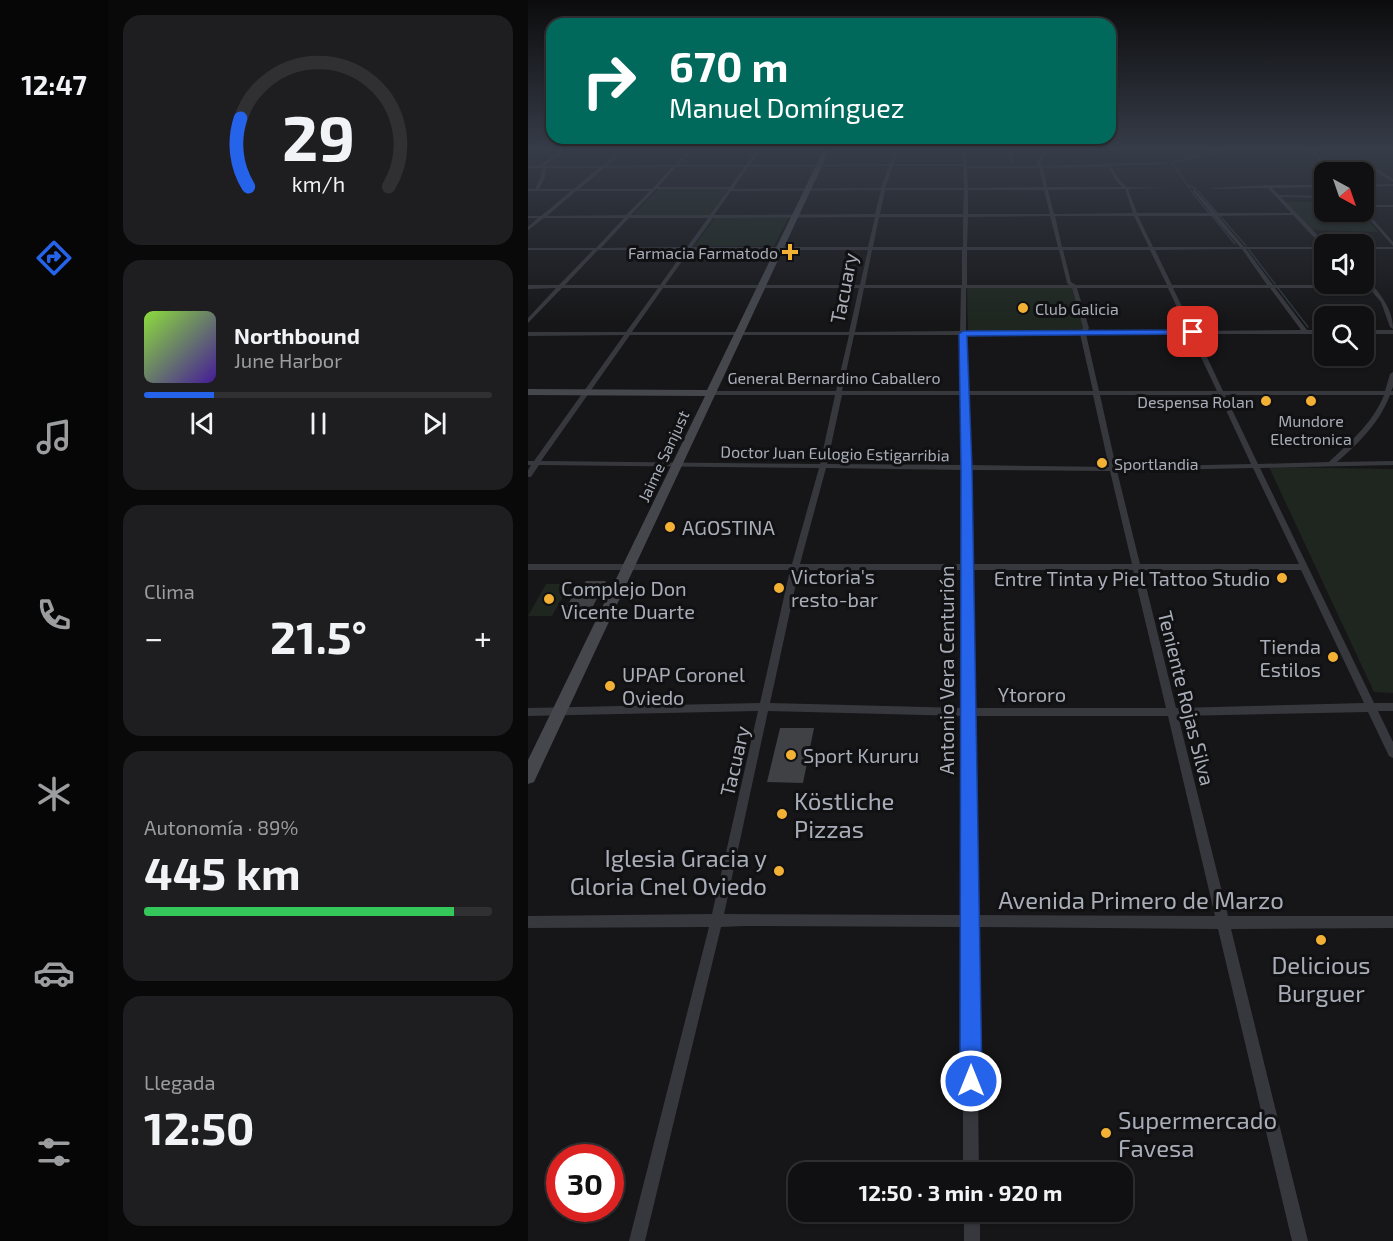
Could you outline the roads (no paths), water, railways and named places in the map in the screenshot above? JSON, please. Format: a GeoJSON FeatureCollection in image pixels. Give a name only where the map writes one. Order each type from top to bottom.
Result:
{"type":"FeatureCollection","features":[{"type":"Feature","properties":{"kind":"main road","name":"Jaime Sanjust"},"geometry":{"type":"LineString","coordinates":[[528,777],[798,207]]}},
{"type":"Feature","properties":{"kind":"main road","name":"General Bernardino Caballero"},"geometry":{"type":"LineString","coordinates":[[528,392],[709,393]]}},
{"type":"Feature","properties":{"kind":"street"},"geometry":{"type":"LineString","coordinates":[[528,230],[555,207]]}},
{"type":"Feature","properties":{"kind":"street"},"geometry":{"type":"LineString","coordinates":[[528,321],[637,207]]}},
{"type":"Feature","properties":{"kind":"street"},"geometry":{"type":"LineString","coordinates":[[528,475],[719,207]]}},
{"type":"Feature","properties":{"kind":"street","name":"Tacuary"},"geometry":{"type":"LineString","coordinates":[[637,1241],[717,918],[795,567],[823,466],[879,207]]}},
{"type":"Feature","properties":{"kind":"street","name":"Antonio Vera Centurión"},"geometry":{"type":"LineString","coordinates":[[965,207],[963,334],[971,1162]]}},
{"type":"Feature","properties":{"kind":"street","name":"Teniente Rojas Silva"},"geometry":{"type":"LineString","coordinates":[[1050,207],[1069,283],[1074,286],[1086,328],[1083,333],[1113,469],[1300,1241]]}},
{"type":"Feature","properties":{"kind":"street"},"geometry":{"type":"LineString","coordinates":[[1133,207],[1393,753]]}},
{"type":"Feature","properties":{"kind":"street"},"geometry":{"type":"LineString","coordinates":[[1208,207],[1243,248],[1305,332]]}},
{"type":"Feature","properties":{"kind":"street"},"geometry":{"type":"LineString","coordinates":[[1288,207],[1314,235]]}},
{"type":"Feature","properties":{"kind":"street"},"geometry":{"type":"LineString","coordinates":[[528,217],[1295,214]]}},
{"type":"Feature","properties":{"kind":"street"},"geometry":{"type":"LineString","coordinates":[[1374,221],[1393,246]]}},
{"type":"Feature","properties":{"kind":"street"},"geometry":{"type":"LineString","coordinates":[[528,249],[1060,249],[1314,246]]}},
{"type":"Feature","properties":{"kind":"street"},"geometry":{"type":"LineString","coordinates":[[1374,247],[1393,246]]}},
{"type":"Feature","properties":{"kind":"street"},"geometry":{"type":"LineString","coordinates":[[528,287],[1314,286]]}},
{"type":"Feature","properties":{"kind":"street"},"geometry":{"type":"LineString","coordinates":[[1374,290],[1390,310],[1393,327]]}},
{"type":"Feature","properties":{"kind":"street"},"geometry":{"type":"LineString","coordinates":[[528,334],[1314,332]]}},
{"type":"Feature","properties":{"kind":"street"},"geometry":{"type":"LineString","coordinates":[[1374,332],[1393,332]]}},
{"type":"Feature","properties":{"kind":"street"},"geometry":{"type":"LineString","coordinates":[[1332,463],[1364,434],[1391,393],[1393,374]]}},
{"type":"Feature","properties":{"kind":"street","name":"General Bernardino Caballero"},"geometry":{"type":"LineString","coordinates":[[709,393],[965,391],[1391,393]]}},
{"type":"Feature","properties":{"kind":"street","name":"Doctor Juan Eulogio Estigarribia"},"geometry":{"type":"LineString","coordinates":[[528,463],[1113,469],[1393,463]]}},
{"type":"Feature","properties":{"kind":"street"},"geometry":{"type":"LineString","coordinates":[[528,567],[1304,567]]}},
{"type":"Feature","properties":{"kind":"street","name":"Ytororo"},"geometry":{"type":"LineString","coordinates":[[528,712],[765,707],[968,712],[1172,712],[1393,707]]}},
{"type":"Feature","properties":{"kind":"street","name":"Avenida Primero de Marzo"},"geometry":{"type":"LineString","coordinates":[[528,922],[717,918],[1223,923],[1393,922]]}},
{"type":"Feature","properties":{"kind":"street"},"geometry":{"type":"LineString","coordinates":[[972,1222],[972,1241]]}},
{"type":"Feature","properties":{"kind":"waterway"},"geometry":{"type":"LineString","coordinates":[[1204,207],[1210,214]]}},
{"type":"Feature","properties":{"kind":"waterway"},"geometry":{"type":"LineString","coordinates":[[1212,207],[1218,214]]}},
{"type":"Feature","properties":{"kind":"waterway"},"geometry":{"type":"LineString","coordinates":[[1212,216],[1235,244]]}},
{"type":"Feature","properties":{"kind":"waterway"},"geometry":{"type":"LineString","coordinates":[[1220,216],[1246,246]]}},
{"type":"Feature","properties":{"kind":"waterway"},"geometry":{"type":"LineString","coordinates":[[1249,250],[1275,284]]}},
{"type":"Feature","properties":{"kind":"waterway"},"geometry":{"type":"LineString","coordinates":[[1278,288],[1308,327]]}},
{"type":"Feature","properties":{"kind":"place","name":"Farmacia Farmatodo"},"geometry":{"type":"Point","coordinates":[790,252]}},
{"type":"Feature","properties":{"kind":"place","name":"Club Galicia"},"geometry":{"type":"Point","coordinates":[1023,308]}},
{"type":"Feature","properties":{"kind":"place","name":"Despensa Rolan"},"geometry":{"type":"Point","coordinates":[1266,401]}},
{"type":"Feature","properties":{"kind":"place","name":"Mundore Electronica"},"geometry":{"type":"Point","coordinates":[1311,401]}},
{"type":"Feature","properties":{"kind":"place","name":"Sportlandia"},"geometry":{"type":"Point","coordinates":[1102,463]}},
{"type":"Feature","properties":{"kind":"place","name":"AGOSTINA"},"geometry":{"type":"Point","coordinates":[670,527]}},
{"type":"Feature","properties":{"kind":"place","name":"Entre Tinta y Piel Tattoo Studio"},"geometry":{"type":"Point","coordinates":[1282,578]}},
{"type":"Feature","properties":{"kind":"place","name":"Victoria's resto-bar"},"geometry":{"type":"Point","coordinates":[779,588]}},
{"type":"Feature","properties":{"kind":"place","name":"Complejo Don Vicente Duarte"},"geometry":{"type":"Point","coordinates":[549,599]}},
{"type":"Feature","properties":{"kind":"place","name":"Tienda Estilos"},"geometry":{"type":"Point","coordinates":[1333,657]}},
{"type":"Feature","properties":{"kind":"place","name":"UPAP Coronel Oviedo"},"geometry":{"type":"Point","coordinates":[610,686]}},
{"type":"Feature","properties":{"kind":"place","name":"Sport Kururu"},"geometry":{"type":"Point","coordinates":[791,755]}},
{"type":"Feature","properties":{"kind":"place","name":"Köstliche Pizzas"},"geometry":{"type":"Point","coordinates":[782,814]}},
{"type":"Feature","properties":{"kind":"place","name":"Iglesia Gracia y Gloria Cnel Oviedo"},"geometry":{"type":"Point","coordinates":[779,871]}},
{"type":"Feature","properties":{"kind":"place","name":"Delicious Burguer"},"geometry":{"type":"Point","coordinates":[1321,940]}},
{"type":"Feature","properties":{"kind":"place","name":"Supermercado Favesa"},"geometry":{"type":"Point","coordinates":[1106,1133]}}]}
